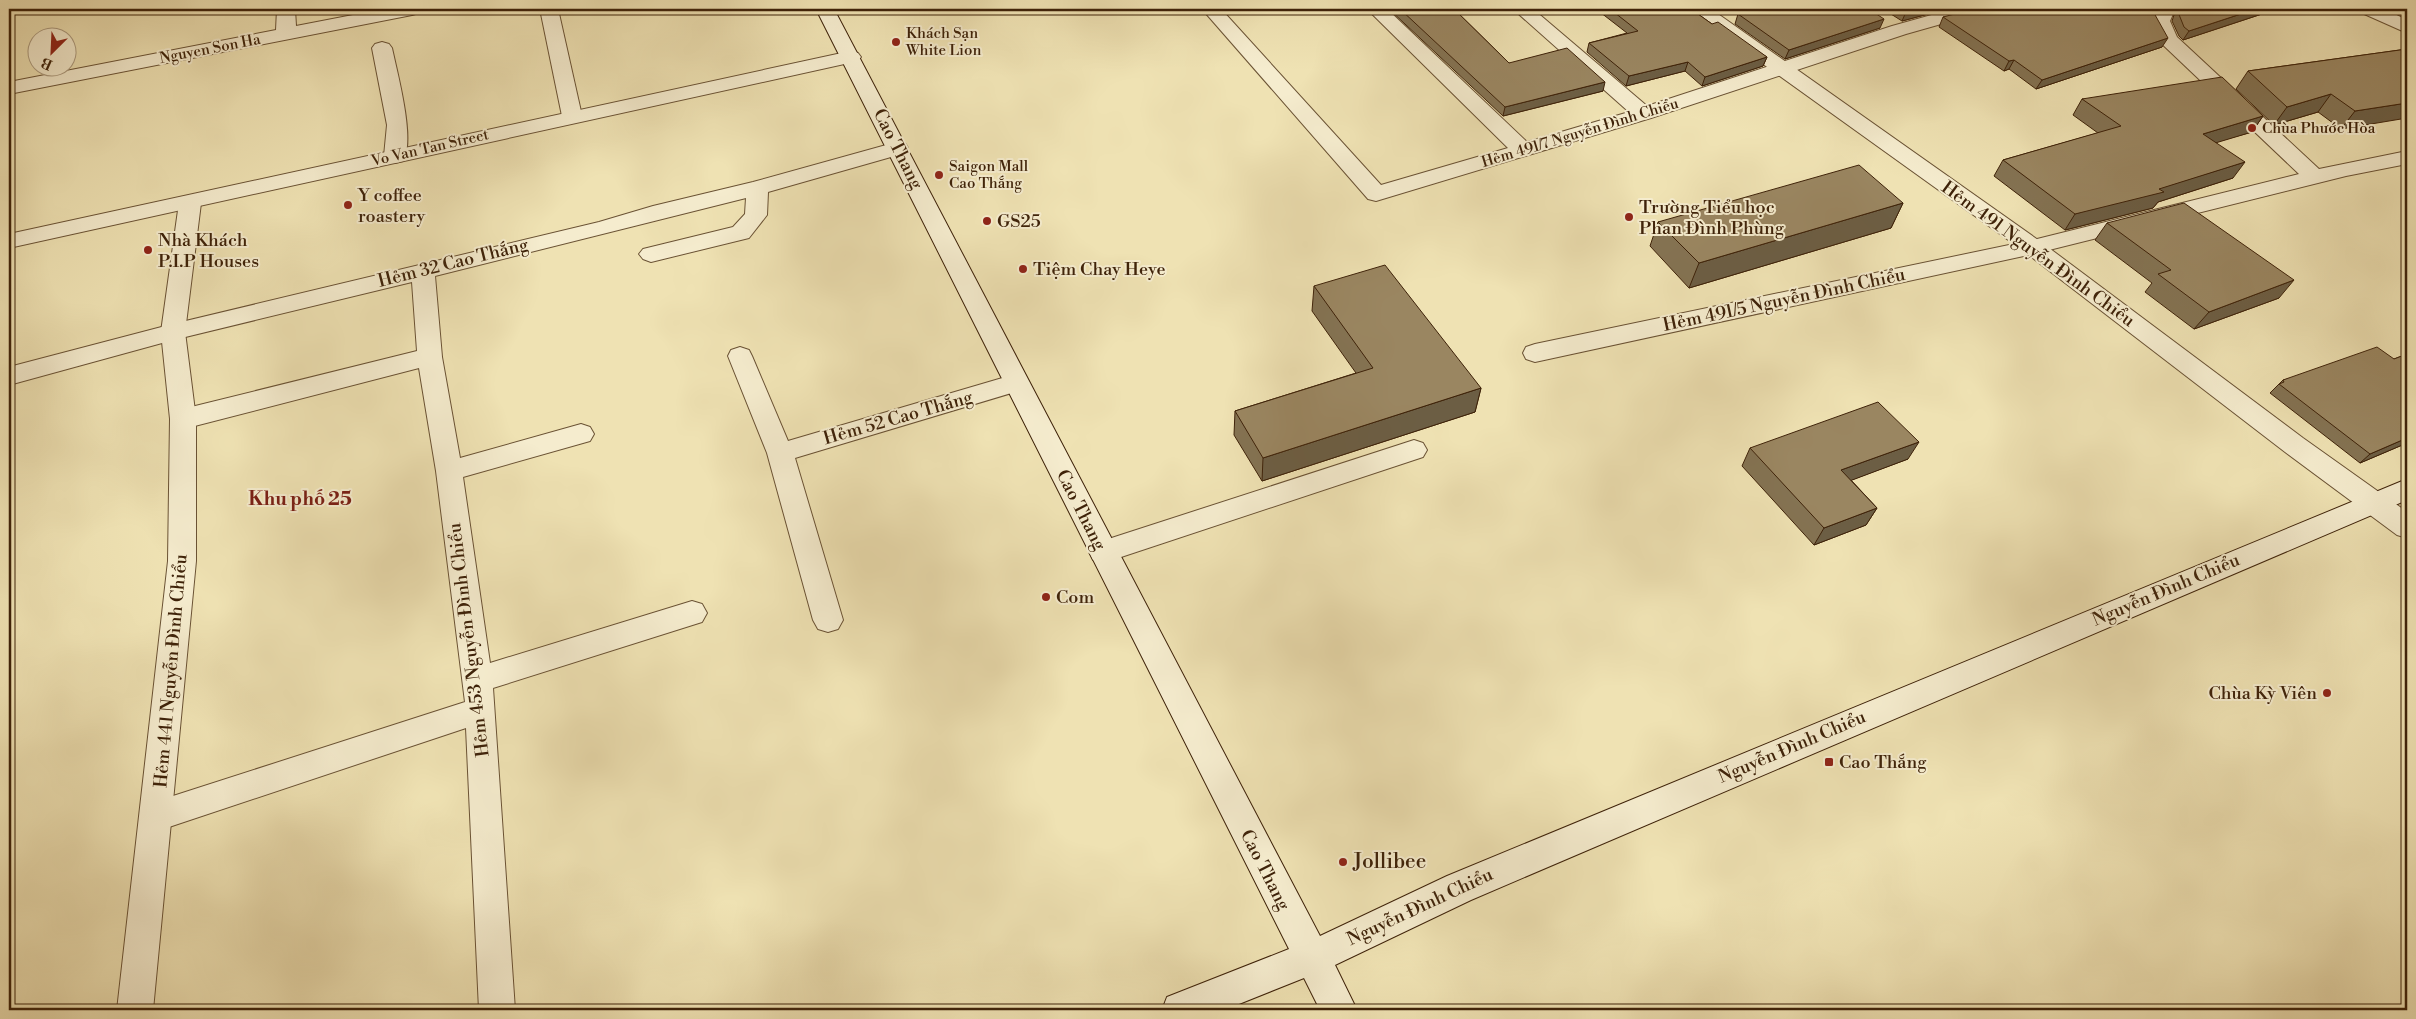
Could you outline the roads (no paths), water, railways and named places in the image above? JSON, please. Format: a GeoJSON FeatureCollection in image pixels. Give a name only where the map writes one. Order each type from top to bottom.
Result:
{"type":"FeatureCollection","features":[{"type":"Feature","properties":{"kind":"street"},"geometry":{"type":"LineString","coordinates":[[286,9],[286,34]]}},
{"type":"Feature","properties":{"kind":"street","name":"Nguyen Son Ha"},"geometry":{"type":"LineString","coordinates":[[9,88],[412,9]]}},
{"type":"Feature","properties":{"kind":"street"},"geometry":{"type":"LineString","coordinates":[[550,9],[572,116]]}},
{"type":"Feature","properties":{"kind":"street","name":"Cao Thang"},"geometry":{"type":"LineString","coordinates":[[825,9],[851,56],[1016,383],[1339,1010]]}},
{"type":"Feature","properties":{"kind":"street","name":"Hẻm 491/7 Nguyễn Ðình Chiểu"},"geometry":{"type":"LineString","coordinates":[[1212,9],[1376,194],[1644,114],[1782,70],[1891,24],[1973,9]]}},
{"type":"Feature","properties":{"kind":"street"},"geometry":{"type":"LineString","coordinates":[[1376,9],[1523,150]]}},
{"type":"Feature","properties":{"kind":"street"},"geometry":{"type":"LineString","coordinates":[[1522,9],[1644,114]]}},
{"type":"Feature","properties":{"kind":"street","name":"Hẻm 491 Nguyễn Ðình Chiểu"},"geometry":{"type":"LineString","coordinates":[[1699,9],[1782,70],[2033,247],[2407,528]]}},
{"type":"Feature","properties":{"kind":"street"},"geometry":{"type":"LineString","coordinates":[[2166,9],[2160,21],[2168,40],[2315,177]]}},
{"type":"Feature","properties":{"kind":"street"},"geometry":{"type":"LineString","coordinates":[[2369,9],[2407,27]]}},
{"type":"Feature","properties":{"kind":"street"},"geometry":{"type":"LineString","coordinates":[[382,48],[397,125],[395,156]]}},
{"type":"Feature","properties":{"kind":"street","name":"Vo Van Tan Street"},"geometry":{"type":"LineString","coordinates":[[9,241],[190,204],[572,116],[851,56]]}},
{"type":"Feature","properties":{"kind":"street","name":"Hẻm 32 Cao Thắng"},"geometry":{"type":"LineString","coordinates":[[9,376],[173,332],[758,188],[897,148]]}},
{"type":"Feature","properties":{"kind":"street","name":"Hẻm 491/5 Nguyễn Ðình Chiểu"},"geometry":{"type":"LineString","coordinates":[[1535,353],[2033,247],[2315,177],[2407,158]]}},
{"type":"Feature","properties":{"kind":"street"},"geometry":{"type":"LineString","coordinates":[[651,254],[741,233],[756,215],[758,188]]}},
{"type":"Feature","properties":{"kind":"street","name":"Hẻm 441 Nguyễn Đình Chiểu"},"geometry":{"type":"LineString","coordinates":[[135,1010],[157,816],[182,561],[183,419],[173,332],[190,204]]}},
{"type":"Feature","properties":{"kind":"street","name":"Hẻm 453 Nguyễn Ðình Chiểu"},"geometry":{"type":"LineString","coordinates":[[423,271],[430,358],[449,471],[480,695],[497,1010]]}},
{"type":"Feature","properties":{"kind":"street"},"geometry":{"type":"LineString","coordinates":[[740,356],[780,452],[828,620]]}},
{"type":"Feature","properties":{"kind":"street"},"geometry":{"type":"LineString","coordinates":[[183,419],[430,358]]}},
{"type":"Feature","properties":{"kind":"street","name":"Hẻm 52 Cao Thắng"},"geometry":{"type":"LineString","coordinates":[[780,452],[1016,383]]}},
{"type":"Feature","properties":{"kind":"street"},"geometry":{"type":"LineString","coordinates":[[449,471],[581,434]]}},
{"type":"Feature","properties":{"kind":"street"},"geometry":{"type":"LineString","coordinates":[[1103,552],[1414,450]]}},
{"type":"Feature","properties":{"kind":"street","name":"Nguyễn Đình Chiểu"},"geometry":{"type":"LineString","coordinates":[[1180,1010],[1311,958],[1459,888],[2407,489]]}},
{"type":"Feature","properties":{"kind":"street"},"geometry":{"type":"LineString","coordinates":[[157,816],[692,613]]}},
{"type":"Feature","properties":{"kind":"place","name":"Khách Sạn White Lion"},"geometry":{"type":"Point","coordinates":[896,42]}},
{"type":"Feature","properties":{"kind":"place","name":"Chùa Phước Hòa"},"geometry":{"type":"Point","coordinates":[2252,128]}},
{"type":"Feature","properties":{"kind":"place","name":"Saigon Mall Cao Thắng"},"geometry":{"type":"Point","coordinates":[939,175]}},
{"type":"Feature","properties":{"kind":"place","name":"Y coffee roastery"},"geometry":{"type":"Point","coordinates":[348,205]}},
{"type":"Feature","properties":{"kind":"place","name":"Trường Tiểu học Phan Đình Phùng"},"geometry":{"type":"Point","coordinates":[1629,217]}},
{"type":"Feature","properties":{"kind":"place","name":"GS25"},"geometry":{"type":"Point","coordinates":[987,221]}},
{"type":"Feature","properties":{"kind":"place","name":"Nhà Khách P.I.P Houses"},"geometry":{"type":"Point","coordinates":[148,250]}},
{"type":"Feature","properties":{"kind":"place","name":"Tiệm Chay Heye"},"geometry":{"type":"Point","coordinates":[1023,269]}},
{"type":"Feature","properties":{"kind":"place","name":"Com"},"geometry":{"type":"Point","coordinates":[1046,597]}},
{"type":"Feature","properties":{"kind":"place","name":"Chùa Kỳ Viên"},"geometry":{"type":"Point","coordinates":[2327,693]}},
{"type":"Feature","properties":{"kind":"place","name":"Cao Thắng"},"geometry":{"type":"Point","coordinates":[1829,762]}},
{"type":"Feature","properties":{"kind":"place","name":"Jollibee"},"geometry":{"type":"Point","coordinates":[1343,862]}},
{"type":"Feature","properties":{"kind":"district","name":"Khu phố 25"},"geometry":{"type":"Point","coordinates":[300,499]}}]}
